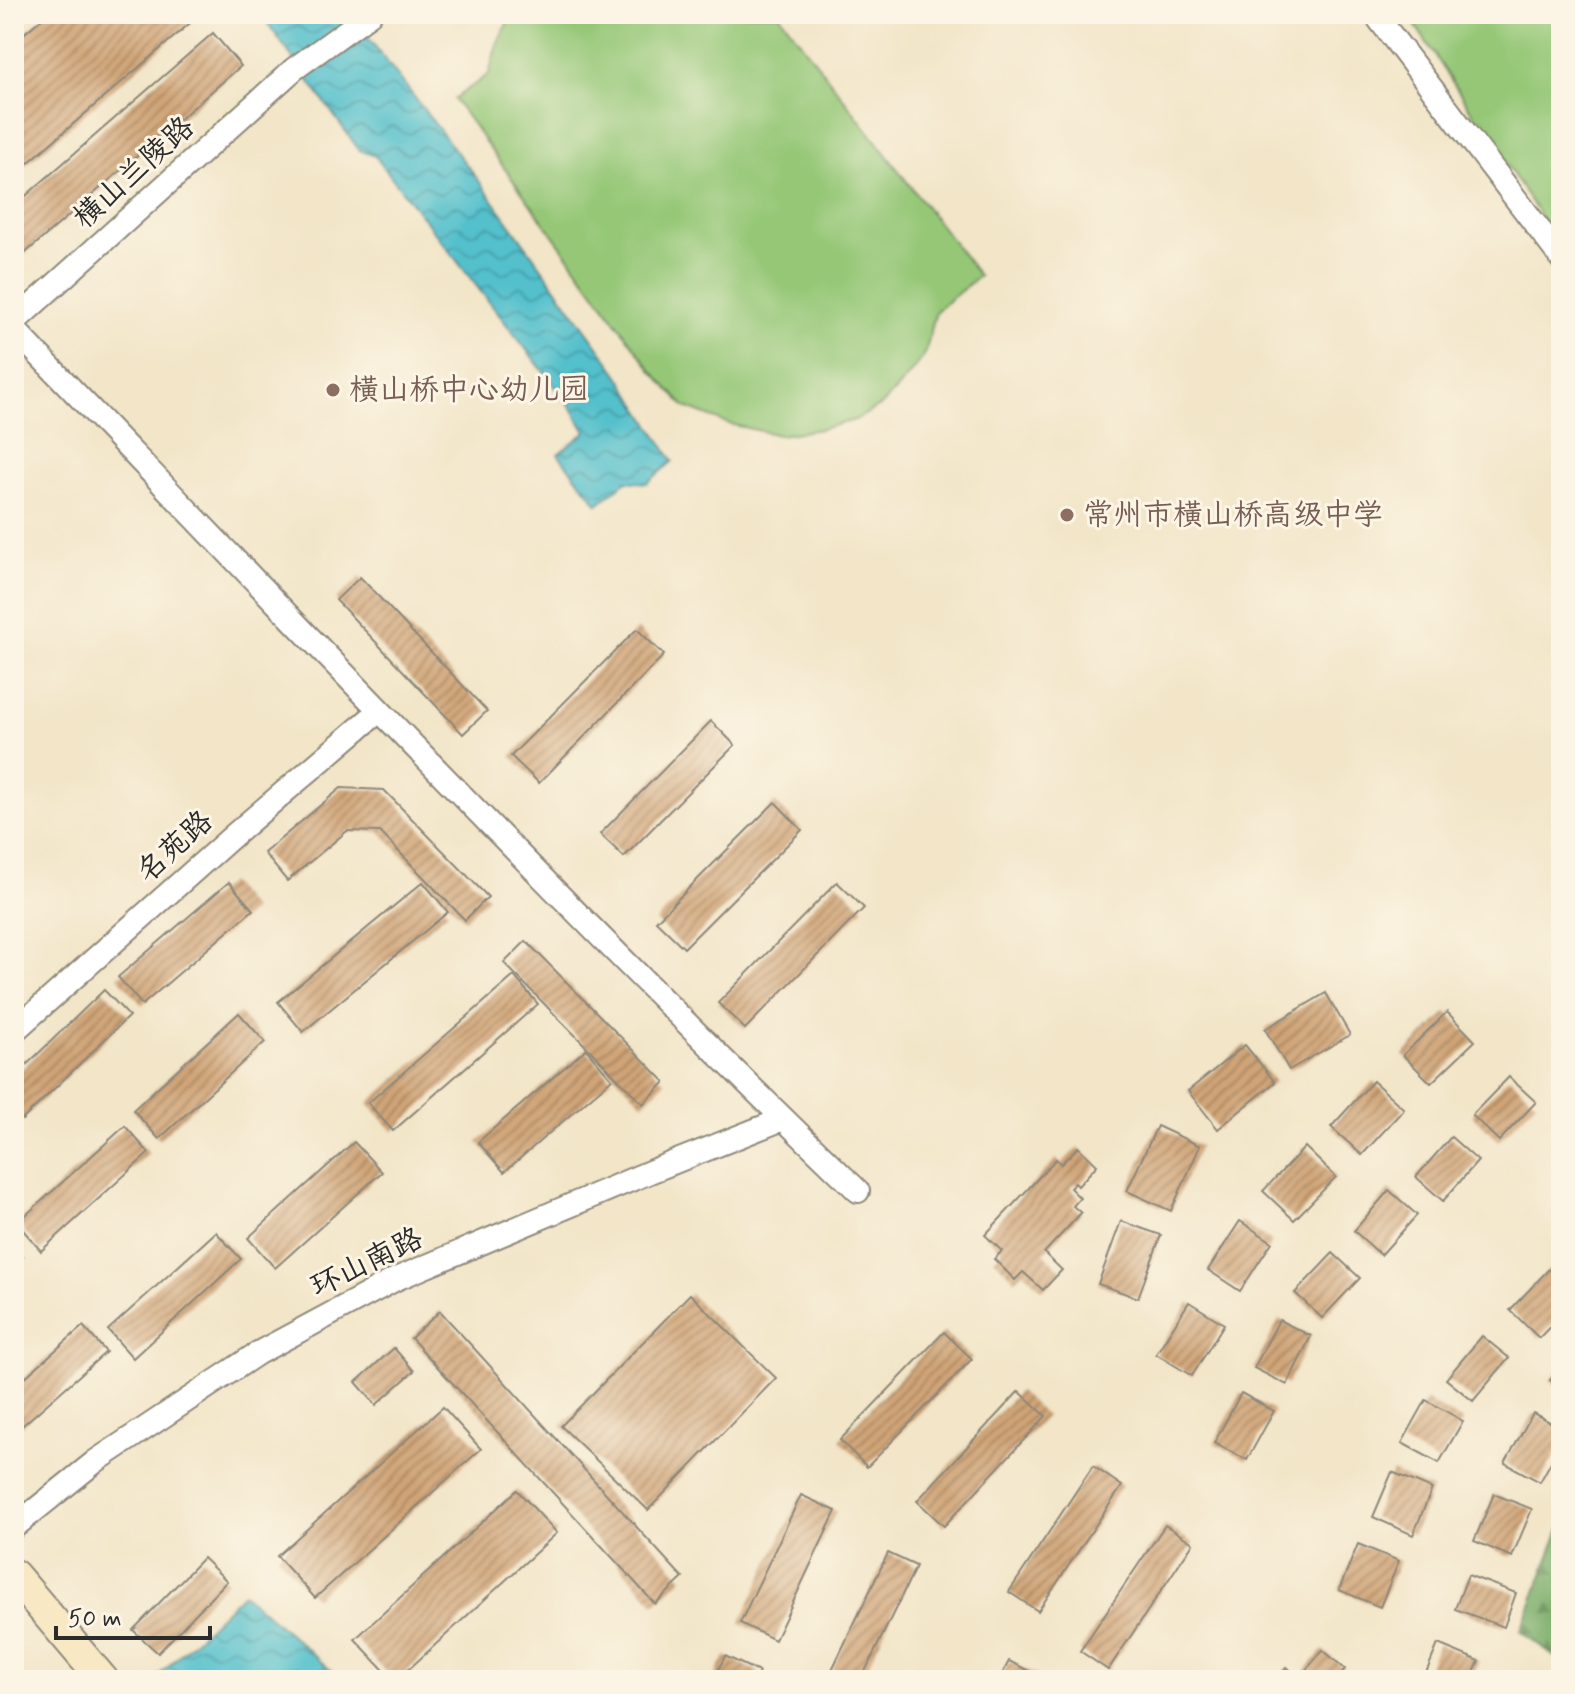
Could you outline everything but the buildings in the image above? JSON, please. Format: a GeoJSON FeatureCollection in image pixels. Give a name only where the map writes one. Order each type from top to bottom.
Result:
{"type":"FeatureCollection","features":[{"type":"Feature","properties":{"kind":"main road"},"geometry":{"type":"LineString","coordinates":[[14,1575],[103,1680]]}},
{"type":"Feature","properties":{"kind":"street","name":"横山兰陵路"},"geometry":{"type":"LineString","coordinates":[[14,322],[294,69],[370,14]]}},
{"type":"Feature","properties":{"kind":"street"},"geometry":{"type":"LineString","coordinates":[[1375,14],[1561,258]]}},
{"type":"Feature","properties":{"kind":"street"},"geometry":{"type":"LineString","coordinates":[[14,329],[379,711],[858,1191]]}},
{"type":"Feature","properties":{"kind":"street","name":"名苑路"},"geometry":{"type":"LineString","coordinates":[[14,1031],[379,711]]}},
{"type":"Feature","properties":{"kind":"street","name":"环山南路"},"geometry":{"type":"LineString","coordinates":[[14,1527],[96,1461],[258,1353],[396,1279],[783,1119]]}},
{"type":"Feature","properties":{"kind":"green space"},"geometry":{"type":"Polygon","coordinates":[[[512,14],[779,14],[979,276],[936,311],[925,354],[882,405],[855,420],[779,435],[729,424],[685,407],[652,371],[454,99],[489,74],[497,44],[512,14]]]}},
{"type":"Feature","properties":{"kind":"green space"},"geometry":{"type":"Polygon","coordinates":[[[1408,14],[1561,14],[1561,245],[1550,231],[1408,14]]]}},
{"type":"Feature","properties":{"kind":"green space"},"geometry":{"type":"Polygon","coordinates":[[[1561,1527],[1561,1662],[1521,1631],[1561,1527]]]}},
{"type":"Feature","properties":{"kind":"water"},"geometry":{"type":"Polygon","coordinates":[[[261,14],[350,14],[482,185],[618,374],[673,461],[647,483],[626,481],[598,504],[558,454],[586,432],[572,408],[375,156],[359,150],[261,14]]]}},
{"type":"Feature","properties":{"kind":"water"},"geometry":{"type":"Polygon","coordinates":[[[243,1593],[342,1680],[156,1678],[243,1593]]]}},
{"type":"Feature","properties":{"kind":"place","name":"横山桥中心幼儿园"},"geometry":{"type":"Point","coordinates":[333,390]}},
{"type":"Feature","properties":{"kind":"place","name":"常州市横山桥高级中学"},"geometry":{"type":"Point","coordinates":[1067,515]}}]}
